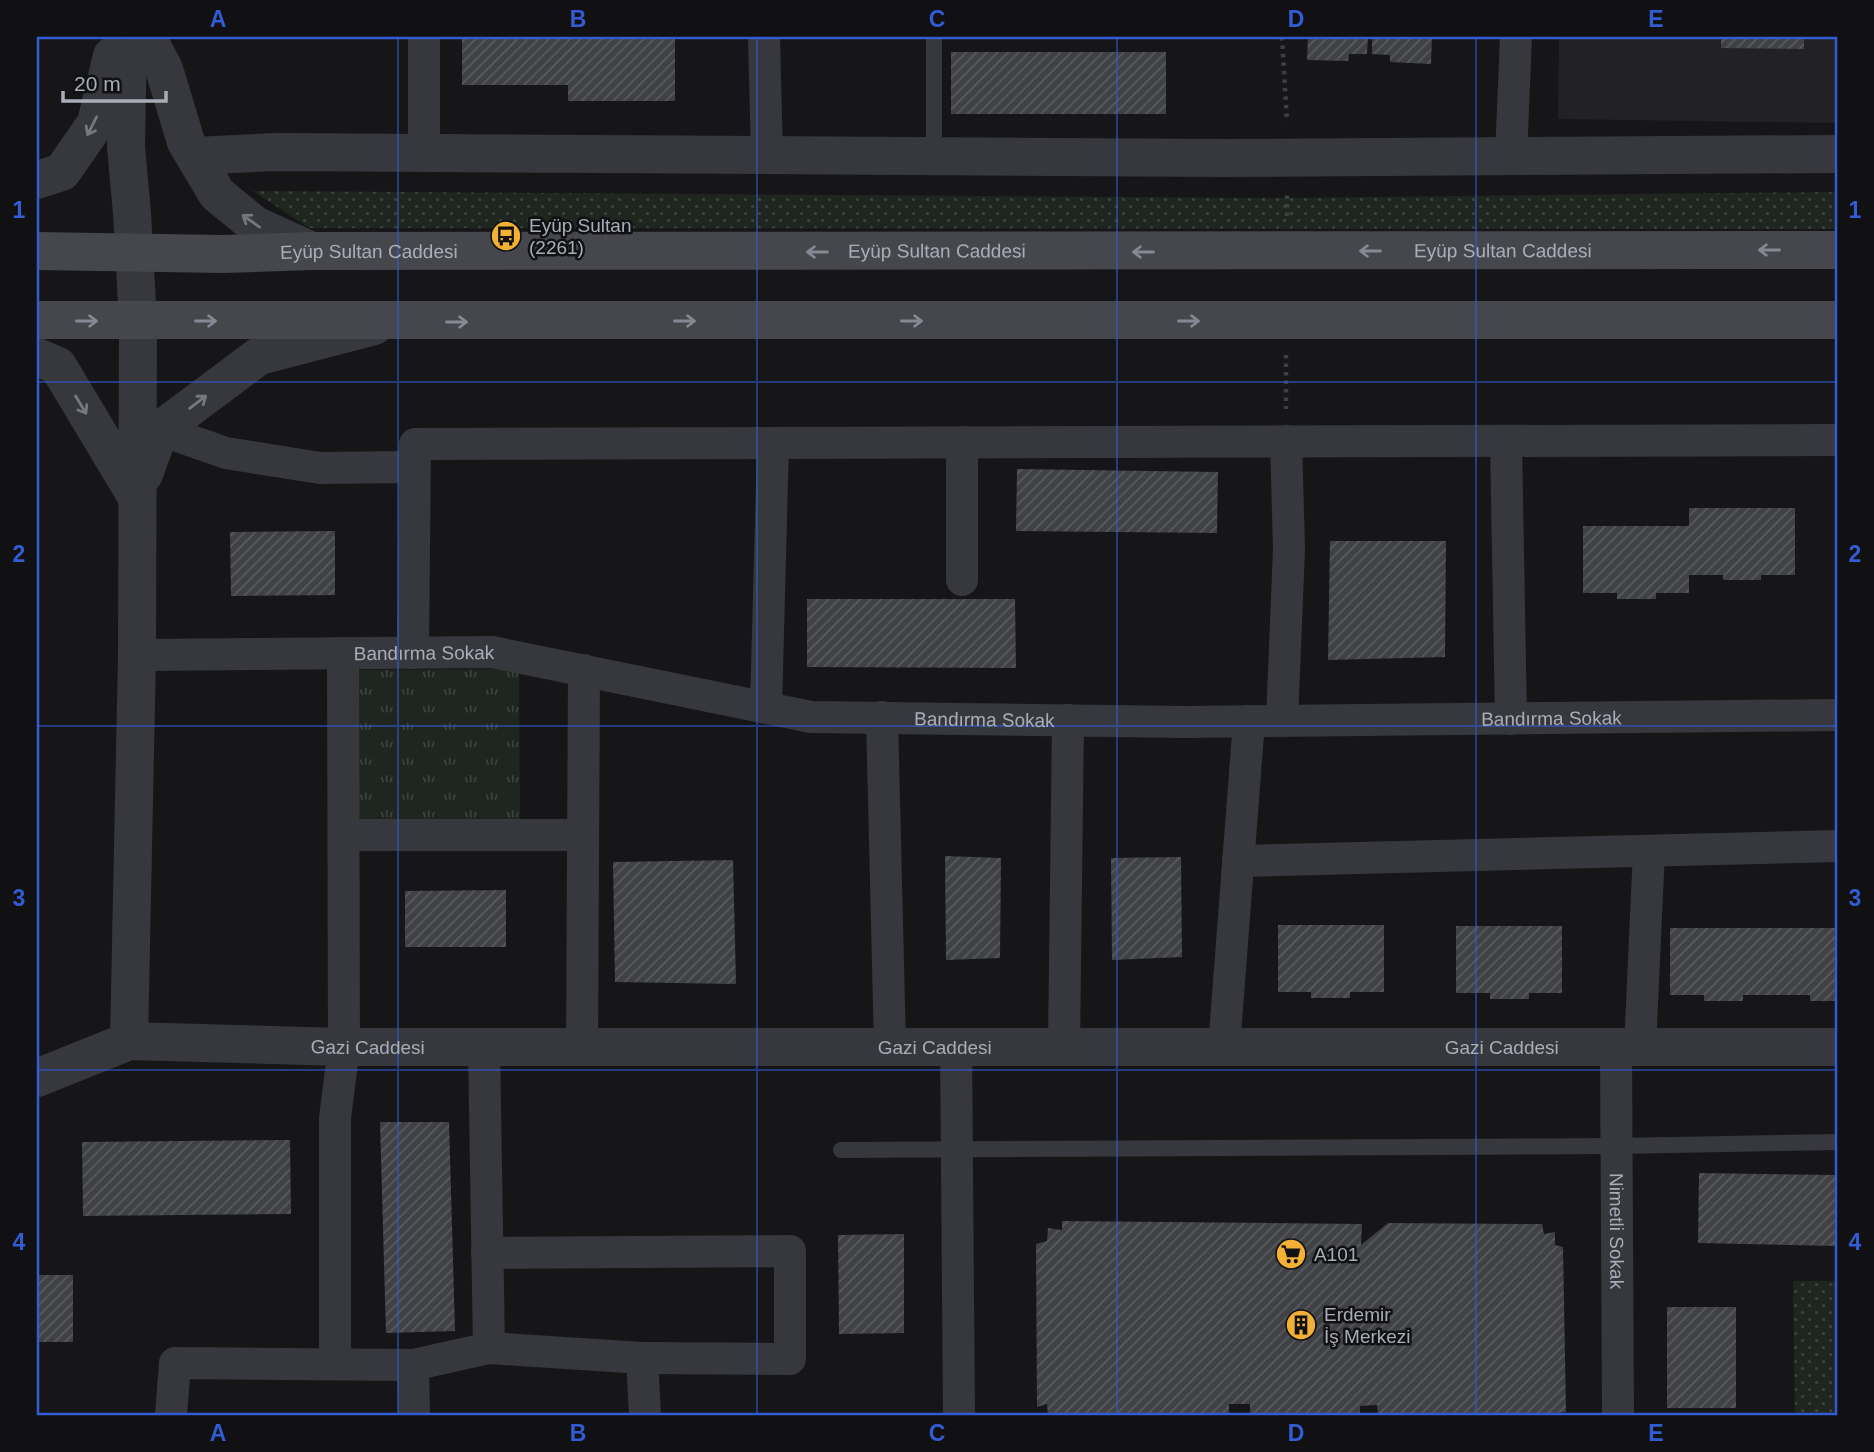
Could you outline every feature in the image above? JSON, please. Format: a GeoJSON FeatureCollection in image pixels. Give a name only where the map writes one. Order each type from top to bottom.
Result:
{"type":"FeatureCollection","features":[{"type":"Feature","properties":{"kind":"main road","name":"Eyüp Sultan Caddesi"},"geometry":{"type":"LineString","coordinates":[[37,251],[223,254],[312,251],[1837,250]]}},
{"type":"Feature","properties":{"kind":"main road"},"geometry":{"type":"LineString","coordinates":[[37,320],[1837,320]]}},
{"type":"Feature","properties":{"kind":"street"},"geometry":{"type":"LineString","coordinates":[[37,180],[62,172],[96,123],[117,37]]}},
{"type":"Feature","properties":{"kind":"street"},"geometry":{"type":"LineString","coordinates":[[128,37],[126,147],[138,321],[137,655],[129,1041]]}},
{"type":"Feature","properties":{"kind":"street"},"geometry":{"type":"LineString","coordinates":[[147,37],[164,69],[186,142],[216,194],[255,225],[312,251]]}},
{"type":"Feature","properties":{"kind":"street"},"geometry":{"type":"LineString","coordinates":[[424,37],[424,153]]}},
{"type":"Feature","properties":{"kind":"street"},"geometry":{"type":"LineString","coordinates":[[764,37],[766,155]]}},
{"type":"Feature","properties":{"kind":"street"},"geometry":{"type":"LineString","coordinates":[[1511,156],[1516,37]]}},
{"type":"Feature","properties":{"kind":"street"},"geometry":{"type":"LineString","coordinates":[[195,156],[275,152],[1289,157],[1837,154]]}},
{"type":"Feature","properties":{"kind":"street"},"geometry":{"type":"LineString","coordinates":[[136,496],[160,430],[259,356],[389,322]]}},
{"type":"Feature","properties":{"kind":"street"},"geometry":{"type":"LineString","coordinates":[[37,357],[58,366],[136,496]]}},
{"type":"Feature","properties":{"kind":"street"},"geometry":{"type":"LineString","coordinates":[[160,430],[226,453],[320,468],[413,467]]}},
{"type":"Feature","properties":{"kind":"street"},"geometry":{"type":"LineString","coordinates":[[1506,440],[1511,719]]}},
{"type":"Feature","properties":{"kind":"street"},"geometry":{"type":"LineString","coordinates":[[413,653],[415,444],[1837,440]]}},
{"type":"Feature","properties":{"kind":"street"},"geometry":{"type":"LineString","coordinates":[[1282,721],[1289,549],[1286,441]]}},
{"type":"Feature","properties":{"kind":"street"},"geometry":{"type":"LineString","coordinates":[[962,442],[962,580]]}},
{"type":"Feature","properties":{"kind":"street"},"geometry":{"type":"LineString","coordinates":[[766,708],[773,443]]}},
{"type":"Feature","properties":{"kind":"street","name":"Bandırma Sokak"},"geometry":{"type":"LineString","coordinates":[[137,655],[492,652],[811,717],[1282,721],[1837,715]]}},
{"type":"Feature","properties":{"kind":"street"},"geometry":{"type":"LineString","coordinates":[[335,1364],[335,1118],[344,1047],[343,653]]}},
{"type":"Feature","properties":{"kind":"street"},"geometry":{"type":"LineString","coordinates":[[582,1047],[584,670]]}},
{"type":"Feature","properties":{"kind":"street"},"geometry":{"type":"LineString","coordinates":[[882,717],[890,1047]]}},
{"type":"Feature","properties":{"kind":"street"},"geometry":{"type":"LineString","coordinates":[[1064,1047],[1068,720]]}},
{"type":"Feature","properties":{"kind":"street"},"geometry":{"type":"LineString","coordinates":[[1224,1047],[1249,721]]}},
{"type":"Feature","properties":{"kind":"street"},"geometry":{"type":"LineString","coordinates":[[344,835],[583,835]]}},
{"type":"Feature","properties":{"kind":"street"},"geometry":{"type":"LineString","coordinates":[[1238,861],[1837,846]]}},
{"type":"Feature","properties":{"kind":"street","name":"Nimetli Sokak"},"geometry":{"type":"LineString","coordinates":[[1618,1415],[1617,1146],[1649,851]]}},
{"type":"Feature","properties":{"kind":"street","name":"Gazi Caddesi"},"geometry":{"type":"LineString","coordinates":[[38,1076],[129,1041],[344,1047],[1837,1047]]}},
{"type":"Feature","properties":{"kind":"street"},"geometry":{"type":"LineString","coordinates":[[484,1047],[489,1348]]}},
{"type":"Feature","properties":{"kind":"street"},"geometry":{"type":"LineString","coordinates":[[956,1047],[959,1415]]}},
{"type":"Feature","properties":{"kind":"street"},"geometry":{"type":"LineString","coordinates":[[171,1415],[174,1363],[412,1364],[489,1348],[642,1358],[790,1359],[790,1251],[487,1253]]}},
{"type":"Feature","properties":{"kind":"street"},"geometry":{"type":"LineString","coordinates":[[642,1358],[645,1415]]}},
{"type":"Feature","properties":{"kind":"street"},"geometry":{"type":"LineString","coordinates":[[412,1364],[414,1415]]}},
{"type":"Feature","properties":{"kind":"lane"},"geometry":{"type":"LineString","coordinates":[[934,37],[934,156]]}},
{"type":"Feature","properties":{"kind":"lane"},"geometry":{"type":"LineString","coordinates":[[841,1150],[1617,1146],[1837,1142]]}},
{"type":"Feature","properties":{"kind":"path"},"geometry":{"type":"LineString","coordinates":[[1282,37],[1289,157]]}},
{"type":"Feature","properties":{"kind":"shaded area"},"geometry":{"type":"Polygon","coordinates":[[[1559,37],[1837,37],[1837,123],[1558,119],[1559,37]]]}},
{"type":"Feature","properties":{"kind":"green space"},"geometry":{"type":"Polygon","coordinates":[[[253,191],[1279,198],[1837,192],[1837,229],[309,228],[253,191]]]}},
{"type":"Feature","properties":{"kind":"green space"},"geometry":{"type":"Polygon","coordinates":[[[519,669],[520,821],[359,821],[356,670],[519,669]]]}},
{"type":"Feature","properties":{"kind":"green space"},"geometry":{"type":"Polygon","coordinates":[[[1793,1281],[1837,1281],[1837,1415],[1795,1415],[1793,1281]]]}},
{"type":"Feature","properties":{"kind":"building"},"geometry":{"type":"Polygon","coordinates":[[[462,37],[675,37],[675,101],[568,101],[568,85],[462,85],[462,37]]]}},
{"type":"Feature","properties":{"kind":"building"},"geometry":{"type":"Polygon","coordinates":[[[1308,37],[1368,37],[1367,54],[1349,54],[1348,61],[1307,60],[1308,37]]]}},
{"type":"Feature","properties":{"kind":"building"},"geometry":{"type":"Polygon","coordinates":[[[1372,37],[1432,37],[1431,64],[1390,62],[1390,55],[1372,54],[1372,37]]]}},
{"type":"Feature","properties":{"kind":"building"},"geometry":{"type":"Polygon","coordinates":[[[1721,37],[1804,37],[1804,49],[1721,48],[1721,37]]]}},
{"type":"Feature","properties":{"kind":"building"},"geometry":{"type":"Polygon","coordinates":[[[951,52],[1166,52],[1166,114],[951,114],[951,52]]]}},
{"type":"Feature","properties":{"kind":"building"},"geometry":{"type":"Polygon","coordinates":[[[1017,469],[1218,472],[1217,533],[1016,531],[1017,469]]]}},
{"type":"Feature","properties":{"kind":"building"},"geometry":{"type":"Polygon","coordinates":[[[1689,508],[1795,508],[1795,575],[1761,575],[1761,580],[1723,580],[1723,575],[1689,575],[1689,593],[1656,593],[1656,599],[1617,599],[1617,593],[1583,593],[1583,526],[1689,526],[1689,508]]]}},
{"type":"Feature","properties":{"kind":"building"},"geometry":{"type":"Polygon","coordinates":[[[335,531],[335,595],[231,596],[230,532],[335,531]]]}},
{"type":"Feature","properties":{"kind":"building"},"geometry":{"type":"Polygon","coordinates":[[[1330,541],[1446,541],[1445,657],[1328,660],[1330,541]]]}},
{"type":"Feature","properties":{"kind":"building"},"geometry":{"type":"Polygon","coordinates":[[[807,599],[1015,599],[1016,668],[807,667],[807,599]]]}},
{"type":"Feature","properties":{"kind":"building"},"geometry":{"type":"Polygon","coordinates":[[[945,856],[1001,858],[1000,958],[946,960],[945,856]]]}},
{"type":"Feature","properties":{"kind":"building"},"geometry":{"type":"Polygon","coordinates":[[[1181,857],[1182,957],[1112,960],[1111,858],[1181,857]]]}},
{"type":"Feature","properties":{"kind":"building"},"geometry":{"type":"Polygon","coordinates":[[[733,860],[736,984],[615,982],[613,862],[733,860]]]}},
{"type":"Feature","properties":{"kind":"building"},"geometry":{"type":"Polygon","coordinates":[[[506,890],[506,947],[405,947],[405,891],[506,890]]]}},
{"type":"Feature","properties":{"kind":"building"},"geometry":{"type":"Polygon","coordinates":[[[1278,925],[1384,925],[1384,992],[1350,992],[1350,998],[1311,998],[1311,992],[1278,992],[1278,925]]]}},
{"type":"Feature","properties":{"kind":"building"},"geometry":{"type":"Polygon","coordinates":[[[1456,926],[1562,926],[1562,993],[1529,993],[1529,999],[1490,999],[1490,993],[1456,993],[1456,926]]]}},
{"type":"Feature","properties":{"kind":"building"},"geometry":{"type":"Polygon","coordinates":[[[1670,928],[1837,928],[1837,1001],[1810,1001],[1810,995],[1743,995],[1743,1001],[1704,1001],[1704,995],[1670,995],[1670,928]]]}},
{"type":"Feature","properties":{"kind":"building"},"geometry":{"type":"Polygon","coordinates":[[[380,1122],[449,1122],[455,1331],[386,1333],[380,1122]]]}},
{"type":"Feature","properties":{"kind":"building"},"geometry":{"type":"Polygon","coordinates":[[[290,1140],[291,1214],[83,1216],[82,1142],[290,1140]]]}},
{"type":"Feature","properties":{"kind":"building"},"geometry":{"type":"Polygon","coordinates":[[[1699,1173],[1837,1175],[1837,1246],[1698,1243],[1699,1173]]]}},
{"type":"Feature","properties":{"kind":"building","name":"Erdemir İş Merkezi"},"geometry":{"type":"Polygon","coordinates":[[[1062,1221],[1362,1224],[1361,1245],[1388,1223],[1542,1224],[1544,1234],[1555,1232],[1555,1245],[1563,1247],[1566,1412],[1557,1415],[1378,1415],[1377,1405],[1360,1406],[1360,1415],[1250,1415],[1250,1404],[1229,1404],[1229,1415],[1048,1415],[1047,1404],[1037,1407],[1036,1244],[1047,1241],[1048,1228],[1062,1230],[1062,1221]]]}},
{"type":"Feature","properties":{"kind":"building"},"geometry":{"type":"Polygon","coordinates":[[[904,1234],[904,1333],[839,1334],[838,1235],[904,1234]]]}},
{"type":"Feature","properties":{"kind":"building"},"geometry":{"type":"Polygon","coordinates":[[[37,1275],[73,1275],[73,1342],[37,1342],[37,1275]]]}},
{"type":"Feature","properties":{"kind":"building"},"geometry":{"type":"Polygon","coordinates":[[[1667,1307],[1736,1307],[1736,1408],[1667,1408],[1667,1307]]]}},
{"type":"Feature","properties":{"kind":"place","name":"Eyüp Sultan (2261)"},"geometry":{"type":"Point","coordinates":[506,236]}},
{"type":"Feature","properties":{"kind":"place","name":"A101"},"geometry":{"type":"Point","coordinates":[1291,1254]}},
{"type":"Feature","properties":{"kind":"place","name":"Erdemir İş Merkezi"},"geometry":{"type":"Point","coordinates":[1301,1325]}}]}
